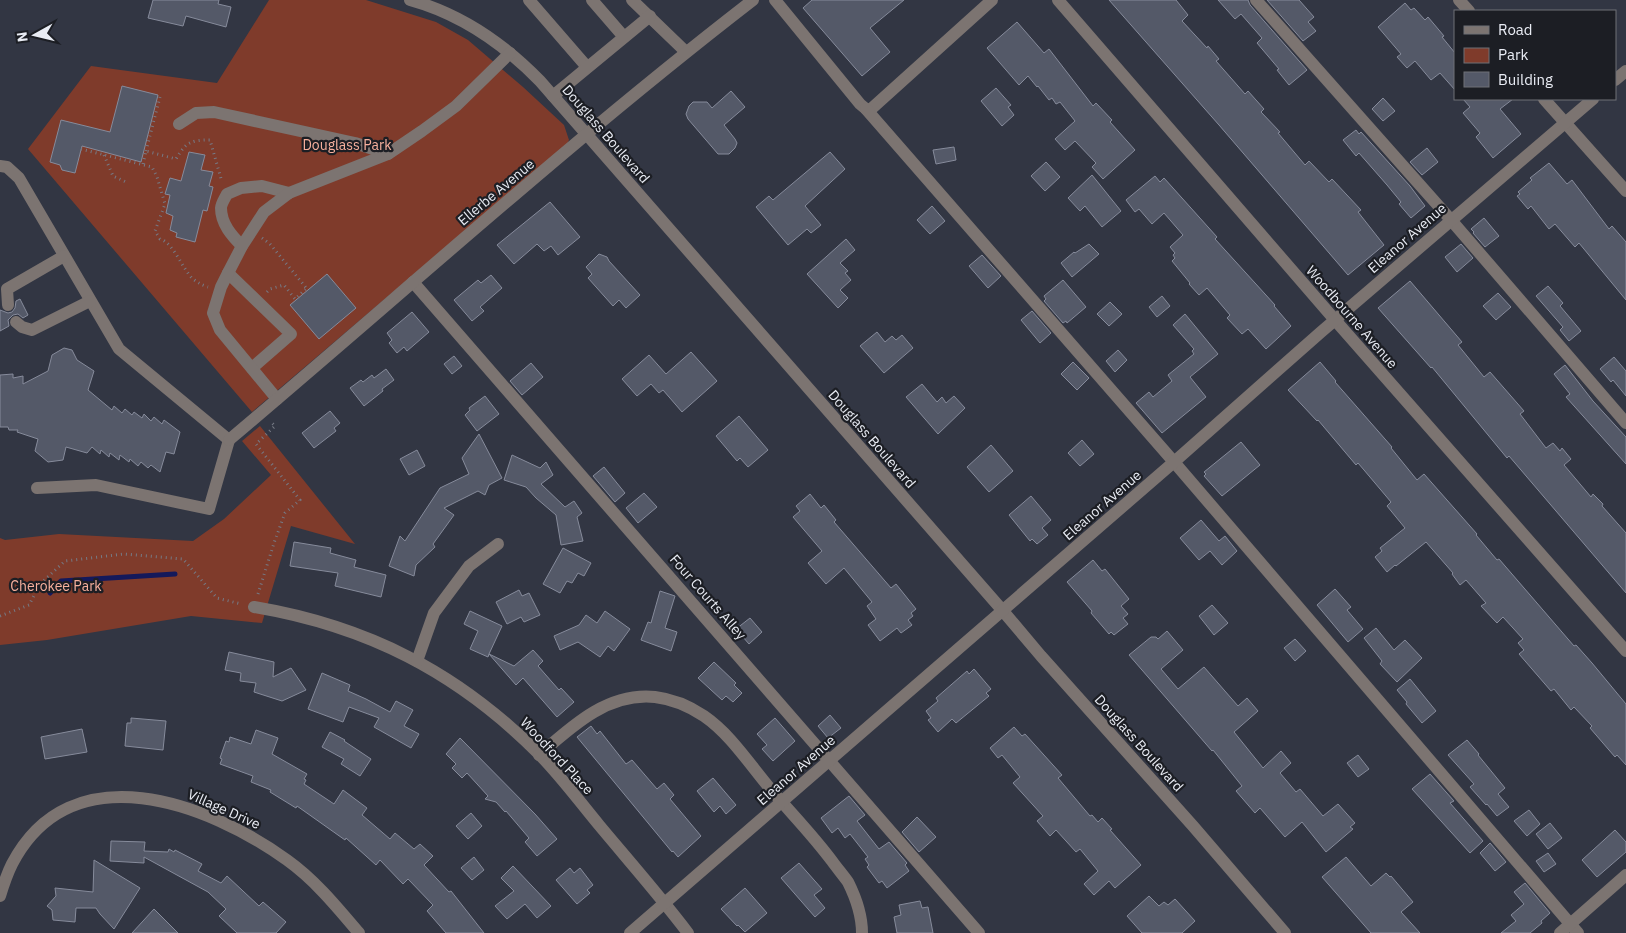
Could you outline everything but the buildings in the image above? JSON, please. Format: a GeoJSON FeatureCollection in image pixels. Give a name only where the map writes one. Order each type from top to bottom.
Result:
{"type":"FeatureCollection","features":[{"type":"Feature","properties":{"kind":"street","name":"Douglass Boulevard"},"geometry":{"type":"LineString","coordinates":[[410,0],[425,2],[446,12],[490,37],[523,64],[1285,933]]}},
{"type":"Feature","properties":{"kind":"street"},"geometry":{"type":"LineString","coordinates":[[529,0],[588,67]]}},
{"type":"Feature","properties":{"kind":"street"},"geometry":{"type":"LineString","coordinates":[[592,0],[624,37]]}},
{"type":"Feature","properties":{"kind":"street"},"geometry":{"type":"LineString","coordinates":[[632,0],[686,52]]}},
{"type":"Feature","properties":{"kind":"street","name":"Ellerbe Avenue"},"geometry":{"type":"LineString","coordinates":[[229,440],[586,134],[753,0]]}},
{"type":"Feature","properties":{"kind":"street"},"geometry":{"type":"LineString","coordinates":[[775,0],[860,104],[1174,462],[1574,929]]}},
{"type":"Feature","properties":{"kind":"street"},"geometry":{"type":"LineString","coordinates":[[866,109],[870,110],[875,107],[992,0]]}},
{"type":"Feature","properties":{"kind":"street","name":"Woodbourne Avenue"},"geometry":{"type":"LineString","coordinates":[[1058,0],[1335,320],[1626,651]]}},
{"type":"Feature","properties":{"kind":"street"},"geometry":{"type":"LineString","coordinates":[[1256,0],[1451,220],[1626,423]]}},
{"type":"Feature","properties":{"kind":"street"},"geometry":{"type":"LineString","coordinates":[[1459,0],[1468,10]]}},
{"type":"Feature","properties":{"kind":"street"},"geometry":{"type":"LineString","coordinates":[[553,96],[650,16]]}},
{"type":"Feature","properties":{"kind":"street"},"geometry":{"type":"LineString","coordinates":[[277,399],[220,330],[213,313],[228,273],[242,246],[264,212],[289,193],[388,154],[422,132],[456,106],[510,53]]}},
{"type":"Feature","properties":{"kind":"street"},"geometry":{"type":"LineString","coordinates":[[1616,79],[1626,71]]}},
{"type":"Feature","properties":{"kind":"street"},"geometry":{"type":"LineString","coordinates":[[1545,100],[1626,192]]}},
{"type":"Feature","properties":{"kind":"street","name":"Eleanor Avenue"},"geometry":{"type":"LineString","coordinates":[[630,933],[1003,611],[1335,320],[1592,100]]}},
{"type":"Feature","properties":{"kind":"street"},"geometry":{"type":"LineString","coordinates":[[179,124],[196,113],[214,112],[355,143],[388,154]]}},
{"type":"Feature","properties":{"kind":"street"},"geometry":{"type":"LineString","coordinates":[[0,166],[7,167],[19,178],[119,349],[229,440],[209,509],[96,485],[37,488]]}},
{"type":"Feature","properties":{"kind":"street"},"geometry":{"type":"LineString","coordinates":[[242,246],[224,222],[221,207],[227,194],[241,188],[262,186],[289,193]]}},
{"type":"Feature","properties":{"kind":"street"},"geometry":{"type":"LineString","coordinates":[[8,305],[7,288],[64,256]]}},
{"type":"Feature","properties":{"kind":"street"},"geometry":{"type":"LineString","coordinates":[[228,273],[291,334],[252,368]]}},
{"type":"Feature","properties":{"kind":"street","name":"Four Courts Alley"},"geometry":{"type":"LineString","coordinates":[[414,282],[979,933]]}},
{"type":"Feature","properties":{"kind":"street"},"geometry":{"type":"LineString","coordinates":[[16,322],[22,327],[32,330],[90,300]]}},
{"type":"Feature","properties":{"kind":"street"},"geometry":{"type":"LineString","coordinates":[[417,661],[434,613],[469,566],[498,544]]}},
{"type":"Feature","properties":{"kind":"street","name":"Woodford Place"},"geometry":{"type":"LineString","coordinates":[[254,607],[316,620],[377,641],[417,661],[477,700],[512,728],[539,755],[666,903],[688,933]]}},
{"type":"Feature","properties":{"kind":"street"},"geometry":{"type":"LineString","coordinates":[[539,755],[583,718],[605,706],[628,699],[643,697],[670,700],[685,705],[704,716],[732,741],[816,840],[846,880],[856,900],[862,933]]}},
{"type":"Feature","properties":{"kind":"street","name":"Village Drive"},"geometry":{"type":"LineString","coordinates":[[0,896],[17,855],[45,823],[78,804],[107,798],[136,797],[168,802],[196,810],[264,844],[288,861],[324,893],[359,933]]}},
{"type":"Feature","properties":{"kind":"street"},"geometry":{"type":"LineString","coordinates":[[1560,933],[1574,929],[1626,875]]}},
{"type":"Feature","properties":{"kind":"path"},"geometry":{"type":"LineString","coordinates":[[143,164],[160,97]]}},
{"type":"Feature","properties":{"kind":"path"},"geometry":{"type":"LineString","coordinates":[[146,151],[176,159],[183,147],[191,142],[210,140],[223,186]]}},
{"type":"Feature","properties":{"kind":"path"},"geometry":{"type":"LineString","coordinates":[[81,149],[152,167],[157,177],[164,204],[155,231],[160,239],[165,240],[170,246],[192,278],[198,283],[220,291]]}},
{"type":"Feature","properties":{"kind":"path"},"geometry":{"type":"LineString","coordinates":[[104,154],[112,176],[126,182]]}},
{"type":"Feature","properties":{"kind":"path"},"geometry":{"type":"LineString","coordinates":[[253,230],[270,244],[307,289],[294,299],[284,285],[270,289]]}},
{"type":"Feature","properties":{"kind":"path"},"geometry":{"type":"LineString","coordinates":[[0,616],[29,605],[40,584],[64,561],[124,554],[183,559],[217,598],[254,607],[285,513],[300,500],[256,444],[275,426],[262,412]]}},
{"type":"Feature","properties":{"kind":"green space","name":"Douglass Park"},"geometry":{"type":"Polygon","coordinates":[[[269,0],[366,0],[436,22],[468,40],[523,87],[564,125],[569,140],[567,144],[252,412],[28,149],[91,66],[217,83],[269,0]]]}},
{"type":"Feature","properties":{"kind":"green space","name":"Cherokee Park"},"geometry":{"type":"Polygon","coordinates":[[[260,426],[355,544],[291,526],[262,623],[191,616],[47,640],[0,645],[0,538],[5,540],[59,534],[193,541],[224,519],[271,475],[242,441],[260,426]]]}},
{"type":"Feature","properties":{"kind":"waterway"},"geometry":{"type":"LineString","coordinates":[[50,593],[61,581],[175,574]]}}]}
